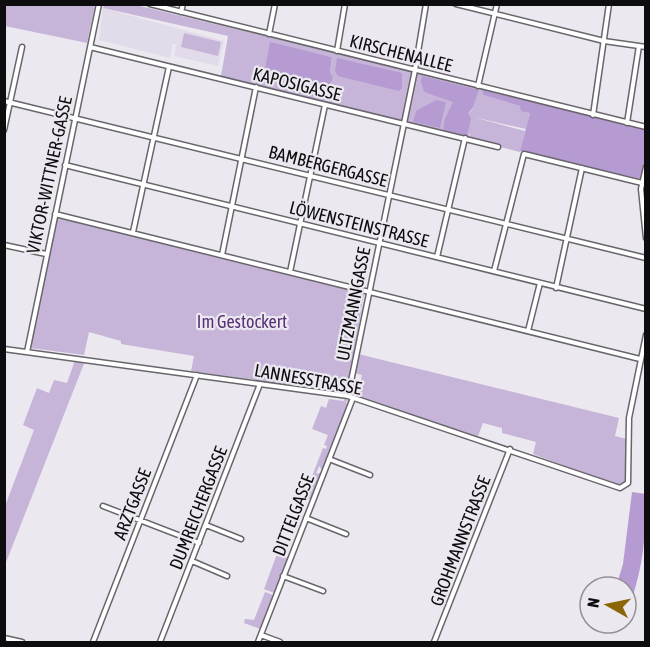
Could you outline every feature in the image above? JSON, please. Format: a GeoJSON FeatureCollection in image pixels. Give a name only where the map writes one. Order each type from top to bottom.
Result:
{"type":"FeatureCollection","features":[{"type":"Feature","properties":{"kind":"street","name":"VIKTOR-WITTNER-GASSE"},"geometry":{"type":"LineString","coordinates":[[27,352],[99,4]]}},
{"type":"Feature","properties":{"kind":"street","name":"KIRSCHENALLEE"},"geometry":{"type":"LineString","coordinates":[[150,4],[645,127]]}},
{"type":"Feature","properties":{"kind":"street"},"geometry":{"type":"LineString","coordinates":[[181,12],[183,4]]}},
{"type":"Feature","properties":{"kind":"street"},"geometry":{"type":"LineString","coordinates":[[269,34],[275,4]]}},
{"type":"Feature","properties":{"kind":"street"},"geometry":{"type":"LineString","coordinates":[[337,51],[345,4]]}},
{"type":"Feature","properties":{"kind":"street","name":"ULTZMANNGASSE"},"geometry":{"type":"LineString","coordinates":[[351,397],[369,292],[416,70],[426,4]]}},
{"type":"Feature","properties":{"kind":"street"},"geometry":{"type":"LineString","coordinates":[[456,4],[604,41],[645,47]]}},
{"type":"Feature","properties":{"kind":"street"},"geometry":{"type":"LineString","coordinates":[[478,86],[497,4]]}},
{"type":"Feature","properties":{"kind":"street"},"geometry":{"type":"LineString","coordinates":[[593,114],[609,4]]}},
{"type":"Feature","properties":{"kind":"street"},"geometry":{"type":"LineString","coordinates":[[627,123],[639,46]]}},
{"type":"Feature","properties":{"kind":"street"},"geometry":{"type":"LineString","coordinates":[[4,130],[22,47]]}},
{"type":"Feature","properties":{"kind":"street","name":"KAPOSIGASSE"},"geometry":{"type":"LineString","coordinates":[[90,47],[498,147]]}},
{"type":"Feature","properties":{"kind":"street"},"geometry":{"type":"LineString","coordinates":[[133,232],[169,67]]}},
{"type":"Feature","properties":{"kind":"street"},"geometry":{"type":"LineString","coordinates":[[222,255],[256,87]]}},
{"type":"Feature","properties":{"kind":"street","name":"BAMBERGERGASSE"},"geometry":{"type":"LineString","coordinates":[[4,101],[645,258]]}},
{"type":"Feature","properties":{"kind":"street"},"geometry":{"type":"LineString","coordinates":[[290,272],[326,105]]}},
{"type":"Feature","properties":{"kind":"street"},"geometry":{"type":"LineString","coordinates":[[437,257],[465,138]]}},
{"type":"Feature","properties":{"kind":"street"},"geometry":{"type":"LineString","coordinates":[[494,271],[524,154],[642,183]]}},
{"type":"Feature","properties":{"kind":"street","name":"LÖWENSTEINSTRASSE"},"geometry":{"type":"LineString","coordinates":[[65,165],[645,309]]}},
{"type":"Feature","properties":{"kind":"street"},"geometry":{"type":"LineString","coordinates":[[645,167],[642,183],[645,238]]}},
{"type":"Feature","properties":{"kind":"street"},"geometry":{"type":"LineString","coordinates":[[556,288],[582,168]]}},
{"type":"Feature","properties":{"kind":"street"},"geometry":{"type":"LineString","coordinates":[[54,214],[640,358],[645,335]]}},
{"type":"Feature","properties":{"kind":"street"},"geometry":{"type":"LineString","coordinates":[[4,245],[46,254]]}},
{"type":"Feature","properties":{"kind":"street"},"geometry":{"type":"LineString","coordinates":[[528,331],[540,283]]}},
{"type":"Feature","properties":{"kind":"street","name":"LANNESSTRASSE"},"geometry":{"type":"LineString","coordinates":[[4,349],[351,397],[620,488],[628,483],[629,418],[640,358]]}},
{"type":"Feature","properties":{"kind":"street","name":"ARZTGASSE"},"geometry":{"type":"LineString","coordinates":[[93,642],[197,375]]}},
{"type":"Feature","properties":{"kind":"street","name":"DUMREICHERGASSE"},"geometry":{"type":"LineString","coordinates":[[160,642],[260,384]]}},
{"type":"Feature","properties":{"kind":"street","name":"DITTELGASSE"},"geometry":{"type":"LineString","coordinates":[[258,642],[351,397]]}},
{"type":"Feature","properties":{"kind":"street","name":"GROHMANNSTRASSE"},"geometry":{"type":"LineString","coordinates":[[434,642],[510,449]]}},
{"type":"Feature","properties":{"kind":"street"},"geometry":{"type":"LineString","coordinates":[[329,459],[370,475]]}},
{"type":"Feature","properties":{"kind":"street"},"geometry":{"type":"LineString","coordinates":[[103,506],[199,543]]}},
{"type":"Feature","properties":{"kind":"street"},"geometry":{"type":"LineString","coordinates":[[306,518],[346,534]]}},
{"type":"Feature","properties":{"kind":"street"},"geometry":{"type":"LineString","coordinates":[[206,525],[241,539]]}},
{"type":"Feature","properties":{"kind":"street"},"geometry":{"type":"LineString","coordinates":[[192,561],[227,576]]}},
{"type":"Feature","properties":{"kind":"street"},"geometry":{"type":"LineString","coordinates":[[284,576],[323,591]]}},
{"type":"Feature","properties":{"kind":"street"},"geometry":{"type":"LineString","coordinates":[[261,635],[280,642]]}},
{"type":"Feature","properties":{"kind":"street"},"geometry":{"type":"LineString","coordinates":[[4,638],[20,642]]}},
{"type":"Feature","properties":{"kind":"shaded area"},"geometry":{"type":"Polygon","coordinates":[[[103,8],[224,41],[218,66],[174,56],[176,44],[173,44],[170,58],[99,40],[103,8]]]}},
{"type":"Feature","properties":{"kind":"shaded area"},"geometry":{"type":"Polygon","coordinates":[[[270,42],[332,57],[330,72],[333,78],[329,85],[265,69],[270,42]]]}},
{"type":"Feature","properties":{"kind":"shaded area"},"geometry":{"type":"Polygon","coordinates":[[[337,58],[402,73],[402,88],[399,91],[338,76],[335,71],[337,58]]]}},
{"type":"Feature","properties":{"kind":"shaded area"},"geometry":{"type":"Polygon","coordinates":[[[422,76],[479,90],[472,109],[468,113],[471,118],[467,136],[443,130],[445,118],[453,102],[424,92],[422,76]]]}},
{"type":"Feature","properties":{"kind":"shaded area"},"geometry":{"type":"Polygon","coordinates":[[[482,90],[645,129],[645,158],[641,179],[520,151],[530,113],[521,111],[520,106],[483,95],[482,90]]]}},
{"type":"Feature","properties":{"kind":"shaded area"},"geometry":{"type":"Polygon","coordinates":[[[436,100],[446,102],[440,128],[413,122],[416,111],[436,100]]]}},
{"type":"Feature","properties":{"kind":"shaded area"},"geometry":{"type":"Polygon","coordinates":[[[632,492],[646,494],[644,545],[638,577],[638,575],[620,575],[632,492]]]}},
{"type":"Feature","properties":{"kind":"green space"},"geometry":{"type":"Polygon","coordinates":[[[4,5],[95,5],[87,43],[5,26],[4,5]]]}},
{"type":"Feature","properties":{"kind":"green space"},"geometry":{"type":"Polygon","coordinates":[[[104,5],[136,5],[410,71],[412,74],[403,119],[399,121],[221,76],[228,36],[103,8],[104,5]],[[270,43],[330,72],[332,57],[270,43]]]}},
{"type":"Feature","properties":{"kind":"green space"},"geometry":{"type":"Polygon","coordinates":[[[184,33],[221,42],[218,56],[181,47],[184,33]]]}},
{"type":"Feature","properties":{"kind":"green space"},"geometry":{"type":"Polygon","coordinates":[[[417,74],[482,90],[483,95],[520,106],[530,113],[526,129],[473,117],[525,131],[520,152],[469,139],[470,132],[468,138],[407,122],[417,74]],[[425,89],[424,92],[453,101],[425,89]],[[454,101],[445,118],[468,113],[473,109],[454,101]]]}},
{"type":"Feature","properties":{"kind":"green space","name":"Im Gestockert"},"geometry":{"type":"Polygon","coordinates":[[[56,216],[364,294],[354,353],[619,418],[615,436],[627,439],[626,482],[621,487],[533,454],[536,442],[502,433],[502,428],[483,423],[478,436],[357,397],[362,375],[351,372],[348,383],[304,376],[302,386],[197,372],[191,371],[194,356],[121,344],[121,341],[89,332],[84,355],[30,348],[56,216]]]}},
{"type":"Feature","properties":{"kind":"green space"},"geometry":{"type":"Polygon","coordinates":[[[75,360],[85,361],[5,565],[5,506],[34,430],[23,425],[37,388],[49,393],[54,380],[67,383],[75,360]]]}},
{"type":"Feature","properties":{"kind":"green space"},"geometry":{"type":"Polygon","coordinates":[[[345,398],[351,403],[345,401],[349,406],[323,471],[319,466],[316,474],[323,472],[312,500],[304,497],[323,448],[326,449],[327,446],[324,445],[328,435],[312,429],[321,406],[326,408],[329,399],[344,401],[345,398]]]}},
{"type":"Feature","properties":{"kind":"green space"},"geometry":{"type":"Polygon","coordinates":[[[277,554],[288,558],[274,593],[264,589],[277,554]]]}},
{"type":"Feature","properties":{"kind":"green space"},"geometry":{"type":"Polygon","coordinates":[[[265,592],[273,595],[260,629],[244,623],[245,619],[254,620],[265,592]]]}}]}
